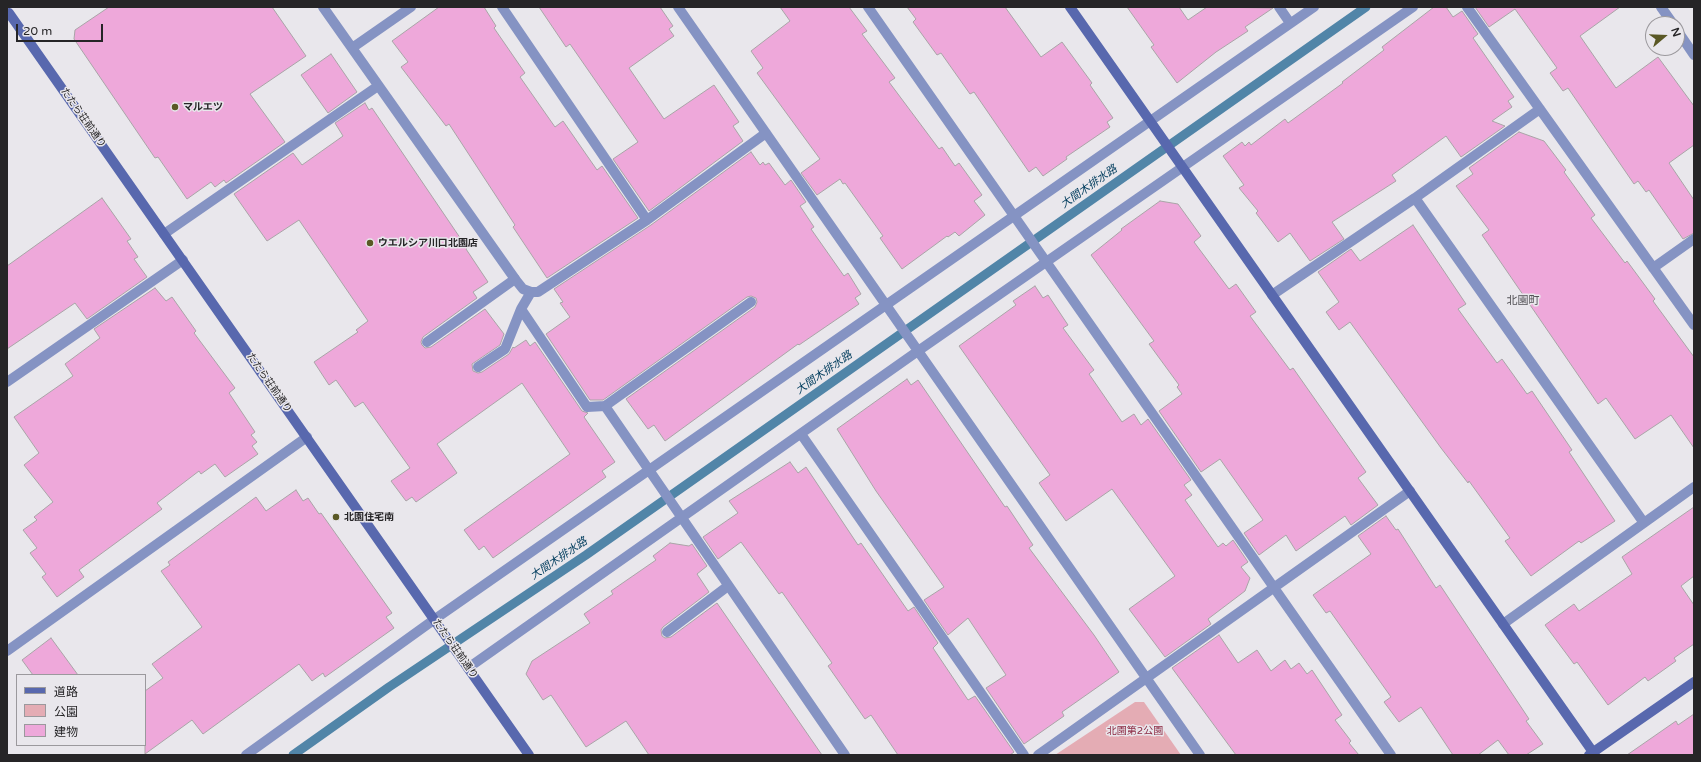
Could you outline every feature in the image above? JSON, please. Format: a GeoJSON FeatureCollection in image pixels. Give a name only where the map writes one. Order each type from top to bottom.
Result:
{"type":"FeatureCollection","features":[{"type":"Feature","properties":{"kind":"street"},"geometry":{"type":"LineString","coordinates":[[323,7],[515,279],[523,289],[531,292],[538,292],[647,220],[766,133]]}},
{"type":"Feature","properties":{"kind":"street"},"geometry":{"type":"LineString","coordinates":[[352,48],[411,7]]}},
{"type":"Feature","properties":{"kind":"street"},"geometry":{"type":"LineString","coordinates":[[502,7],[647,220]]}},
{"type":"Feature","properties":{"kind":"street"},"geometry":{"type":"LineString","coordinates":[[678,7],[1200,755]]}},
{"type":"Feature","properties":{"kind":"street"},"geometry":{"type":"LineString","coordinates":[[868,7],[1391,755]]}},
{"type":"Feature","properties":{"kind":"street"},"geometry":{"type":"LineString","coordinates":[[1070,7],[1503,624],[1592,754],[1694,682]]}},
{"type":"Feature","properties":{"kind":"street"},"geometry":{"type":"LineString","coordinates":[[1279,7],[1290,23]]}},
{"type":"Feature","properties":{"kind":"street"},"geometry":{"type":"LineString","coordinates":[[246,755],[435,619],[1314,7]]}},
{"type":"Feature","properties":{"kind":"street"},"geometry":{"type":"LineString","coordinates":[[466,663],[801,434],[1182,166],[1413,7]]}},
{"type":"Feature","properties":{"kind":"street"},"geometry":{"type":"LineString","coordinates":[[1467,7],[1694,325]]}},
{"type":"Feature","properties":{"kind":"street"},"geometry":{"type":"LineString","coordinates":[[1661,7],[1667,16]]}},
{"type":"Feature","properties":{"kind":"street","name":"たたら荘前通り"},"geometry":{"type":"LineString","coordinates":[[11,11],[164,234],[529,755]]}},
{"type":"Feature","properties":{"kind":"street"},"geometry":{"type":"LineString","coordinates":[[1685,42],[1694,55]]}},
{"type":"Feature","properties":{"kind":"street"},"geometry":{"type":"LineString","coordinates":[[164,234],[378,86]]}},
{"type":"Feature","properties":{"kind":"street"},"geometry":{"type":"LineString","coordinates":[[1272,295],[1415,198],[1540,109]]}},
{"type":"Feature","properties":{"kind":"street"},"geometry":{"type":"LineString","coordinates":[[1415,198],[1644,524]]}},
{"type":"Feature","properties":{"kind":"street"},"geometry":{"type":"LineString","coordinates":[[1653,268],[1694,239]]}},
{"type":"Feature","properties":{"kind":"street"},"geometry":{"type":"LineString","coordinates":[[7,382],[183,260]]}},
{"type":"Feature","properties":{"kind":"street"},"geometry":{"type":"LineString","coordinates":[[428,342],[515,279]]}},
{"type":"Feature","properties":{"kind":"street"},"geometry":{"type":"LineString","coordinates":[[478,367],[505,349],[531,292]]}},
{"type":"Feature","properties":{"kind":"street"},"geometry":{"type":"LineString","coordinates":[[522,309],[587,407],[605,406],[751,302]]}},
{"type":"Feature","properties":{"kind":"street"},"geometry":{"type":"LineString","coordinates":[[605,406],[845,755]]}},
{"type":"Feature","properties":{"kind":"street"},"geometry":{"type":"LineString","coordinates":[[801,434],[1024,755]]}},
{"type":"Feature","properties":{"kind":"street"},"geometry":{"type":"LineString","coordinates":[[7,651],[307,437]]}},
{"type":"Feature","properties":{"kind":"street"},"geometry":{"type":"LineString","coordinates":[[1503,624],[1694,487]]}},
{"type":"Feature","properties":{"kind":"street"},"geometry":{"type":"LineString","coordinates":[[1038,755],[1410,491]]}},
{"type":"Feature","properties":{"kind":"street"},"geometry":{"type":"LineString","coordinates":[[667,632],[728,586]]}},
{"type":"Feature","properties":{"kind":"green space","name":"北園第2公園"},"geometry":{"type":"Polygon","coordinates":[[[1135,702],[1144,702],[1181,755],[1055,755],[1135,702]]]}},
{"type":"Feature","properties":{"kind":"building","name":"マルエツ"},"geometry":{"type":"Polygon","coordinates":[[[109,7],[272,7],[306,56],[250,94],[285,142],[226,183],[224,180],[215,187],[211,182],[187,199],[158,157],[155,158],[74,39],[75,30],[109,7]]]}},
{"type":"Feature","properties":{"kind":"building"},"geometry":{"type":"Polygon","coordinates":[[[439,7],[484,7],[496,26],[494,28],[525,73],[520,77],[555,127],[563,121],[597,170],[602,166],[638,218],[547,278],[513,227],[515,225],[449,124],[446,126],[401,67],[408,62],[392,41],[439,7]]]}},
{"type":"Feature","properties":{"kind":"building"},"geometry":{"type":"Polygon","coordinates":[[[539,7],[660,7],[673,26],[669,29],[674,36],[629,68],[664,119],[714,85],[739,122],[733,126],[743,141],[649,211],[613,159],[638,142],[570,44],[566,47],[539,7]]]}},
{"type":"Feature","properties":{"kind":"building"},"geometry":{"type":"Polygon","coordinates":[[[780,7],[849,7],[867,31],[862,34],[895,78],[889,82],[939,149],[942,147],[955,166],[959,163],[982,195],[974,201],[985,215],[959,236],[955,232],[948,237],[947,236],[902,269],[880,238],[883,236],[845,183],[843,184],[840,179],[817,195],[801,173],[820,159],[757,73],[763,68],[751,51],[790,21],[780,7]]]}},
{"type":"Feature","properties":{"kind":"building"},"geometry":{"type":"Polygon","coordinates":[[[907,7],[1005,7],[1041,57],[1062,42],[1092,83],[1090,85],[1113,118],[1107,122],[1110,127],[1066,157],[1067,159],[1043,176],[1036,167],[1029,172],[974,92],[970,94],[941,53],[937,55],[913,22],[916,19],[907,7]]]}},
{"type":"Feature","properties":{"kind":"building"},"geometry":{"type":"Polygon","coordinates":[[[1127,7],[1179,7],[1188,20],[1207,7],[1273,8],[1245,27],[1248,31],[1216,52],[1177,83],[1151,47],[1154,45],[1127,7]]]}},
{"type":"Feature","properties":{"kind":"building"},"geometry":{"type":"Polygon","coordinates":[[[1434,7],[1446,7],[1453,17],[1462,11],[1478,34],[1473,38],[1514,97],[1508,101],[1512,107],[1492,121],[1505,126],[1461,157],[1446,136],[1392,175],[1396,181],[1332,222],[1344,239],[1310,261],[1290,233],[1278,242],[1256,213],[1258,211],[1239,188],[1244,185],[1223,156],[1242,142],[1245,146],[1249,142],[1251,145],[1285,119],[1288,123],[1343,83],[1342,82],[1384,50],[1382,47],[1434,7]]]}},
{"type":"Feature","properties":{"kind":"building"},"geometry":{"type":"Polygon","coordinates":[[[1475,7],[1620,7],[1580,36],[1616,88],[1658,57],[1694,106],[1694,145],[1669,163],[1694,200],[1694,233],[1683,239],[1649,190],[1646,192],[1638,181],[1634,184],[1568,88],[1563,91],[1550,73],[1557,68],[1515,9],[1489,27],[1475,7]]]}},
{"type":"Feature","properties":{"kind":"building"},"geometry":{"type":"Polygon","coordinates":[[[331,54],[357,92],[328,113],[301,75],[331,54]]]}},
{"type":"Feature","properties":{"kind":"building"},"geometry":{"type":"Polygon","coordinates":[[[365,103],[369,110],[372,108],[467,248],[466,249],[488,282],[473,292],[477,298],[423,337],[421,342],[422,345],[425,348],[431,347],[485,309],[504,334],[500,345],[472,364],[473,371],[478,373],[482,372],[509,354],[513,347],[514,348],[526,340],[530,346],[535,342],[582,411],[588,413],[584,417],[615,462],[602,471],[606,477],[493,558],[484,546],[479,550],[464,530],[570,454],[522,383],[437,444],[457,473],[416,502],[412,497],[406,501],[391,481],[410,468],[363,402],[355,407],[336,380],[329,385],[314,362],[358,332],[356,330],[368,321],[299,220],[267,241],[234,194],[293,153],[302,165],[343,136],[335,123],[365,103]]]}},
{"type":"Feature","properties":{"kind":"building"},"geometry":{"type":"Polygon","coordinates":[[[1519,132],[1544,141],[1566,170],[1564,172],[1595,215],[1591,218],[1625,263],[1627,261],[1655,299],[1653,301],[1694,357],[1694,448],[1671,415],[1635,439],[1606,398],[1598,404],[1482,235],[1489,230],[1456,186],[1473,174],[1469,168],[1519,132]]]}},
{"type":"Feature","properties":{"kind":"building"},"geometry":{"type":"Polygon","coordinates":[[[751,152],[760,165],[763,162],[765,165],[769,163],[785,185],[791,180],[806,202],[800,206],[814,227],[811,229],[844,276],[848,273],[861,294],[855,298],[859,304],[799,345],[798,344],[665,441],[654,425],[648,429],[626,399],[755,307],[757,302],[756,298],[751,296],[747,297],[603,400],[590,400],[546,334],[570,317],[560,303],[563,302],[554,289],[651,225],[751,152]]]}},
{"type":"Feature","properties":{"kind":"building"},"geometry":{"type":"Polygon","coordinates":[[[102,198],[131,239],[127,241],[138,257],[134,259],[147,277],[87,319],[75,303],[7,349],[7,266],[102,198]]]}},
{"type":"Feature","properties":{"kind":"building"},"geometry":{"type":"Polygon","coordinates":[[[1160,201],[1178,204],[1201,236],[1194,242],[1229,289],[1236,284],[1256,312],[1250,316],[1290,370],[1293,368],[1366,472],[1358,478],[1378,505],[1351,525],[1345,516],[1296,551],[1286,535],[1259,555],[1244,533],[1263,520],[1220,459],[1201,472],[1159,411],[1182,394],[1177,387],[1179,385],[1149,344],[1154,341],[1091,255],[1122,230],[1121,229],[1160,201]]]}},
{"type":"Feature","properties":{"kind":"building"},"geometry":{"type":"Polygon","coordinates":[[[1413,225],[1466,304],[1458,309],[1497,363],[1502,359],[1527,394],[1532,391],[1572,450],[1569,452],[1615,521],[1581,543],[1579,541],[1531,576],[1505,541],[1510,538],[1469,481],[1468,483],[1441,448],[1350,322],[1339,330],[1326,312],[1339,302],[1318,272],[1351,249],[1360,261],[1413,225]]]}},
{"type":"Feature","properties":{"kind":"building"},"geometry":{"type":"Polygon","coordinates":[[[1035,286],[1043,298],[1048,295],[1068,325],[1063,328],[1094,370],[1089,374],[1122,422],[1134,414],[1141,425],[1148,419],[1191,480],[1184,485],[1192,495],[1185,500],[1218,547],[1223,543],[1226,546],[1233,540],[1248,562],[1241,567],[1250,578],[1245,591],[1208,619],[1211,624],[1165,657],[1129,609],[1175,576],[1112,489],[1066,521],[1039,483],[1050,475],[959,346],[1016,305],[1013,301],[1035,286]]]}},
{"type":"Feature","properties":{"kind":"building"},"geometry":{"type":"Polygon","coordinates":[[[155,288],[166,301],[172,297],[196,331],[194,333],[235,388],[229,393],[255,432],[251,435],[257,442],[252,446],[258,454],[225,477],[215,464],[201,474],[199,471],[157,503],[162,509],[79,570],[84,577],[57,597],[42,577],[46,574],[30,553],[37,548],[23,530],[37,520],[34,517],[53,502],[24,465],[39,453],[14,417],[73,376],[65,364],[100,338],[94,329],[155,288]]]}},
{"type":"Feature","properties":{"kind":"building"},"geometry":{"type":"Polygon","coordinates":[[[907,379],[911,385],[918,380],[1005,507],[1007,506],[1033,545],[1029,548],[1094,635],[1119,672],[1062,712],[1064,716],[1024,744],[986,688],[1006,675],[968,618],[948,635],[924,600],[944,587],[876,491],[837,429],[907,379]]]}},
{"type":"Feature","properties":{"kind":"building"},"geometry":{"type":"Polygon","coordinates":[[[790,462],[798,473],[806,467],[858,545],[861,543],[908,611],[914,607],[938,643],[933,648],[968,700],[975,696],[1014,752],[1010,755],[898,755],[871,715],[865,719],[828,666],[832,663],[782,592],[779,594],[741,542],[718,559],[703,537],[738,513],[729,501],[790,462]]]}},
{"type":"Feature","properties":{"kind":"building"},"geometry":{"type":"Polygon","coordinates":[[[296,490],[303,501],[308,498],[319,514],[321,513],[392,613],[386,617],[394,628],[325,677],[323,673],[312,681],[299,664],[203,734],[192,720],[145,754],[146,690],[163,678],[152,664],[202,627],[161,571],[170,565],[168,562],[256,497],[266,511],[296,490]]]}},
{"type":"Feature","properties":{"kind":"building"},"geometry":{"type":"Polygon","coordinates":[[[1694,507],[1694,576],[1681,586],[1694,605],[1694,644],[1674,658],[1676,661],[1648,681],[1645,677],[1608,705],[1577,662],[1574,664],[1545,625],[1574,604],[1579,611],[1632,574],[1622,557],[1694,507]]]}},
{"type":"Feature","properties":{"kind":"building"},"geometry":{"type":"Polygon","coordinates":[[[1386,516],[1396,530],[1398,529],[1436,588],[1440,585],[1529,719],[1526,721],[1543,744],[1526,755],[1509,755],[1498,740],[1478,755],[1453,755],[1421,707],[1399,722],[1384,702],[1391,697],[1330,611],[1326,613],[1313,595],[1371,554],[1358,536],[1386,516]]]}},
{"type":"Feature","properties":{"kind":"building"},"geometry":{"type":"Polygon","coordinates":[[[670,543],[689,546],[692,544],[707,566],[697,574],[709,592],[663,627],[661,630],[662,636],[665,638],[671,637],[717,603],[822,755],[649,755],[626,721],[586,747],[551,695],[543,700],[526,674],[532,661],[590,623],[584,614],[613,594],[611,591],[656,560],[653,556],[670,543]]]}},
{"type":"Feature","properties":{"kind":"building"},"geometry":{"type":"Polygon","coordinates":[[[1219,635],[1238,663],[1257,650],[1271,671],[1285,660],[1291,669],[1299,663],[1307,674],[1312,670],[1342,715],[1335,720],[1351,741],[1349,743],[1359,755],[1236,755],[1172,668],[1219,635]]]}},
{"type":"Feature","properties":{"kind":"building"},"geometry":{"type":"Polygon","coordinates":[[[51,638],[77,674],[32,674],[22,660],[51,638]]]}},
{"type":"Feature","properties":{"kind":"building"},"geometry":{"type":"Polygon","coordinates":[[[1694,714],[1694,755],[1627,755],[1676,721],[1678,725],[1694,714]]]}},
{"type":"Feature","properties":{"kind":"waterway","name":"大間木排水路"},"geometry":{"type":"LineString","coordinates":[[293,755],[389,687],[586,555],[1366,7]]}},
{"type":"Feature","properties":{"kind":"place","name":"マルエツ"},"geometry":{"type":"Point","coordinates":[175,107]}},
{"type":"Feature","properties":{"kind":"place","name":"ウエルシア川口北園店"},"geometry":{"type":"Point","coordinates":[370,243]}},
{"type":"Feature","properties":{"kind":"place","name":"北園住宅南"},"geometry":{"type":"Point","coordinates":[336,517]}},
{"type":"Feature","properties":{"kind":"district","name":"北園町"},"geometry":{"type":"Point","coordinates":[1523,301]}}]}
